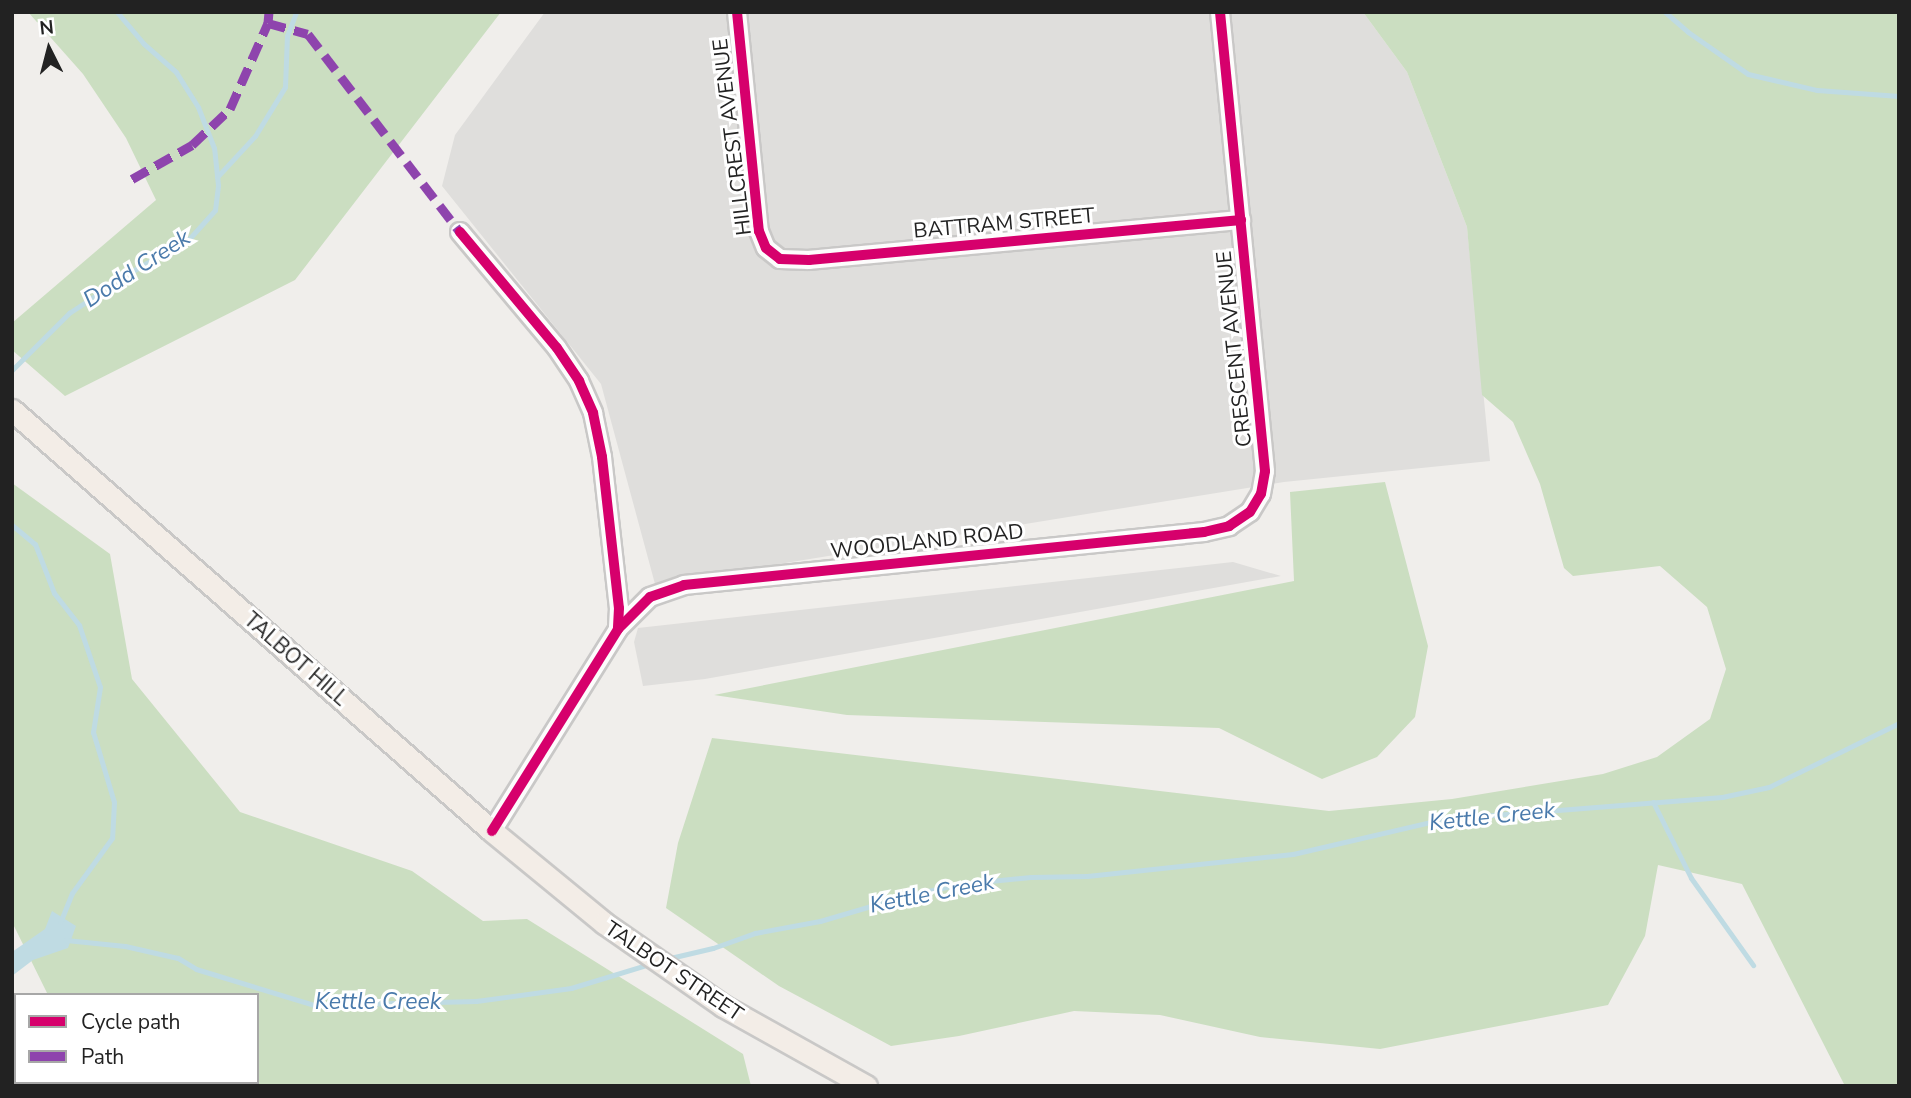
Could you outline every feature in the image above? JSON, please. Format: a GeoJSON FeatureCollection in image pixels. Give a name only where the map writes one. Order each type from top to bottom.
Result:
{"type":"FeatureCollection","features":[{"type":"Feature","properties":{"kind":"main road","name":"TALBOT HILL"},"geometry":{"type":"LineString","coordinates":[[16,414],[492,831],[581,905]]}},
{"type":"Feature","properties":{"kind":"main road","name":"TALBOT STREET"},"geometry":{"type":"LineString","coordinates":[[581,905],[695,988],[769,1034],[866,1086]]}},
{"type":"Feature","properties":{"kind":"street","name":"HILLCREST AVENUE"},"geometry":{"type":"LineString","coordinates":[[737,12],[759,231],[772,255]]}},
{"type":"Feature","properties":{"kind":"street","name":"CRESCENT AVENUE"},"geometry":{"type":"LineString","coordinates":[[1220,12],[1265,471],[1261,494],[1250,512]]}},
{"type":"Feature","properties":{"kind":"street","name":"BATTRAM STREET"},"geometry":{"type":"LineString","coordinates":[[772,255],[790,262],[1241,220]]}},
{"type":"Feature","properties":{"kind":"street"},"geometry":{"type":"LineString","coordinates":[[460,232],[563,356],[579,380],[593,413],[602,457],[619,608],[618,629]]}},
{"type":"Feature","properties":{"kind":"street","name":"WOODLAND ROAD"},"geometry":{"type":"LineString","coordinates":[[492,831],[618,629],[650,597],[684,585],[1204,532],[1229,526],[1250,512]]}},
{"type":"Feature","properties":{"kind":"shaded area"},"geometry":{"type":"Polygon","coordinates":[[[545,12],[1363,12],[1407,72],[1467,227],[1490,461],[1284,482],[655,584],[601,384],[442,186],[455,135],[545,12]]]}},
{"type":"Feature","properties":{"kind":"shaded area"},"geometry":{"type":"Polygon","coordinates":[[[1233,562],[1281,576],[705,679],[643,686],[634,642],[638,628],[1233,562]]]}},
{"type":"Feature","properties":{"kind":"green space"},"geometry":{"type":"Polygon","coordinates":[[[28,12],[501,12],[295,280],[65,396],[12,350],[12,323],[156,200],[126,138],[83,74],[28,12]]]}},
{"type":"Feature","properties":{"kind":"green space"},"geometry":{"type":"Polygon","coordinates":[[[1363,12],[1899,12],[1899,1085],[1845,1086],[1742,884],[1658,865],[1645,936],[1608,1005],[1380,1049],[1260,1037],[1160,1015],[1074,1011],[959,1036],[891,1046],[779,986],[666,908],[678,843],[712,738],[1329,811],[1452,799],[1603,774],[1657,757],[1710,719],[1726,669],[1707,607],[1660,566],[1573,576],[1564,568],[1540,484],[1513,422],[1482,395],[1467,227],[1407,72],[1363,12]]]}},
{"type":"Feature","properties":{"kind":"green space"},"geometry":{"type":"Polygon","coordinates":[[[1385,482],[1428,646],[1415,717],[1377,757],[1322,779],[1219,728],[847,715],[714,695],[1294,581],[1290,492],[1385,482]]]}},
{"type":"Feature","properties":{"kind":"green space"},"geometry":{"type":"Polygon","coordinates":[[[12,483],[110,554],[132,679],[240,812],[412,871],[483,921],[527,919],[743,1054],[751,1086],[93,1086],[92,1084],[259,1084],[259,993],[47,993],[12,922],[12,483]]]}},
{"type":"Feature","properties":{"kind":"water"},"geometry":{"type":"Polygon","coordinates":[[[52,911],[76,926],[68,948],[33,960],[12,976],[12,952],[45,929],[52,911]]]}},
{"type":"Feature","properties":{"kind":"waterway","name":"Dodd Creek"},"geometry":{"type":"LineString","coordinates":[[12,370],[69,313],[136,269],[189,239],[215,210],[218,185],[214,148],[198,107],[176,72],[144,44],[117,12]]}},
{"type":"Feature","properties":{"kind":"waterway"},"geometry":{"type":"LineString","coordinates":[[217,177],[255,136],[285,87],[287,36],[296,12]]}},
{"type":"Feature","properties":{"kind":"waterway","name":"Kettle Creek"},"geometry":{"type":"LineString","coordinates":[[1665,12],[1688,32],[1748,74],[1817,90],[1899,96]]}},
{"type":"Feature","properties":{"kind":"waterway","name":"Dodd Creek"},"geometry":{"type":"LineString","coordinates":[[12,525],[35,544],[54,593],[79,625],[100,687],[93,732],[114,802],[112,838],[72,893],[60,922]]}},
{"type":"Feature","properties":{"kind":"waterway","name":"Kettle Creek"},"geometry":{"type":"LineString","coordinates":[[666,959],[713,948],[755,933],[820,921],[905,896],[960,884],[1031,877],[1087,876],[1293,854],[1444,819],[1722,797],[1769,787],[1899,723]]}},
{"type":"Feature","properties":{"kind":"waterway"},"geometry":{"type":"LineString","coordinates":[[1653,802],[1691,878],[1753,965]]}},
{"type":"Feature","properties":{"kind":"waterway","name":"Kettle Creek"},"geometry":{"type":"LineString","coordinates":[[66,940],[125,946],[178,958],[196,969],[314,1005],[476,1001],[571,988],[653,963]]}},
{"type":"Feature","properties":{"kind":"marked path"},"geometry":{"type":"LineString","coordinates":[[132,179],[192,145],[230,109],[268,23],[269,12]]}},
{"type":"Feature","properties":{"kind":"marked path"},"geometry":{"type":"LineString","coordinates":[[268,23],[308,34],[460,232]]}},
{"type":"Feature","properties":{"kind":"cycle path"},"geometry":{"type":"LineString","coordinates":[[737,12],[759,231],[766,248],[780,259],[809,260],[1241,220]]}},
{"type":"Feature","properties":{"kind":"cycle path"},"geometry":{"type":"LineString","coordinates":[[492,831],[618,629],[650,597],[684,585],[1204,532],[1229,526],[1250,512],[1261,494],[1265,471],[1220,12]]}},
{"type":"Feature","properties":{"kind":"cycle path"},"geometry":{"type":"LineString","coordinates":[[460,232],[557,348],[579,381],[593,413],[602,457],[619,608],[618,629]]}}]}
